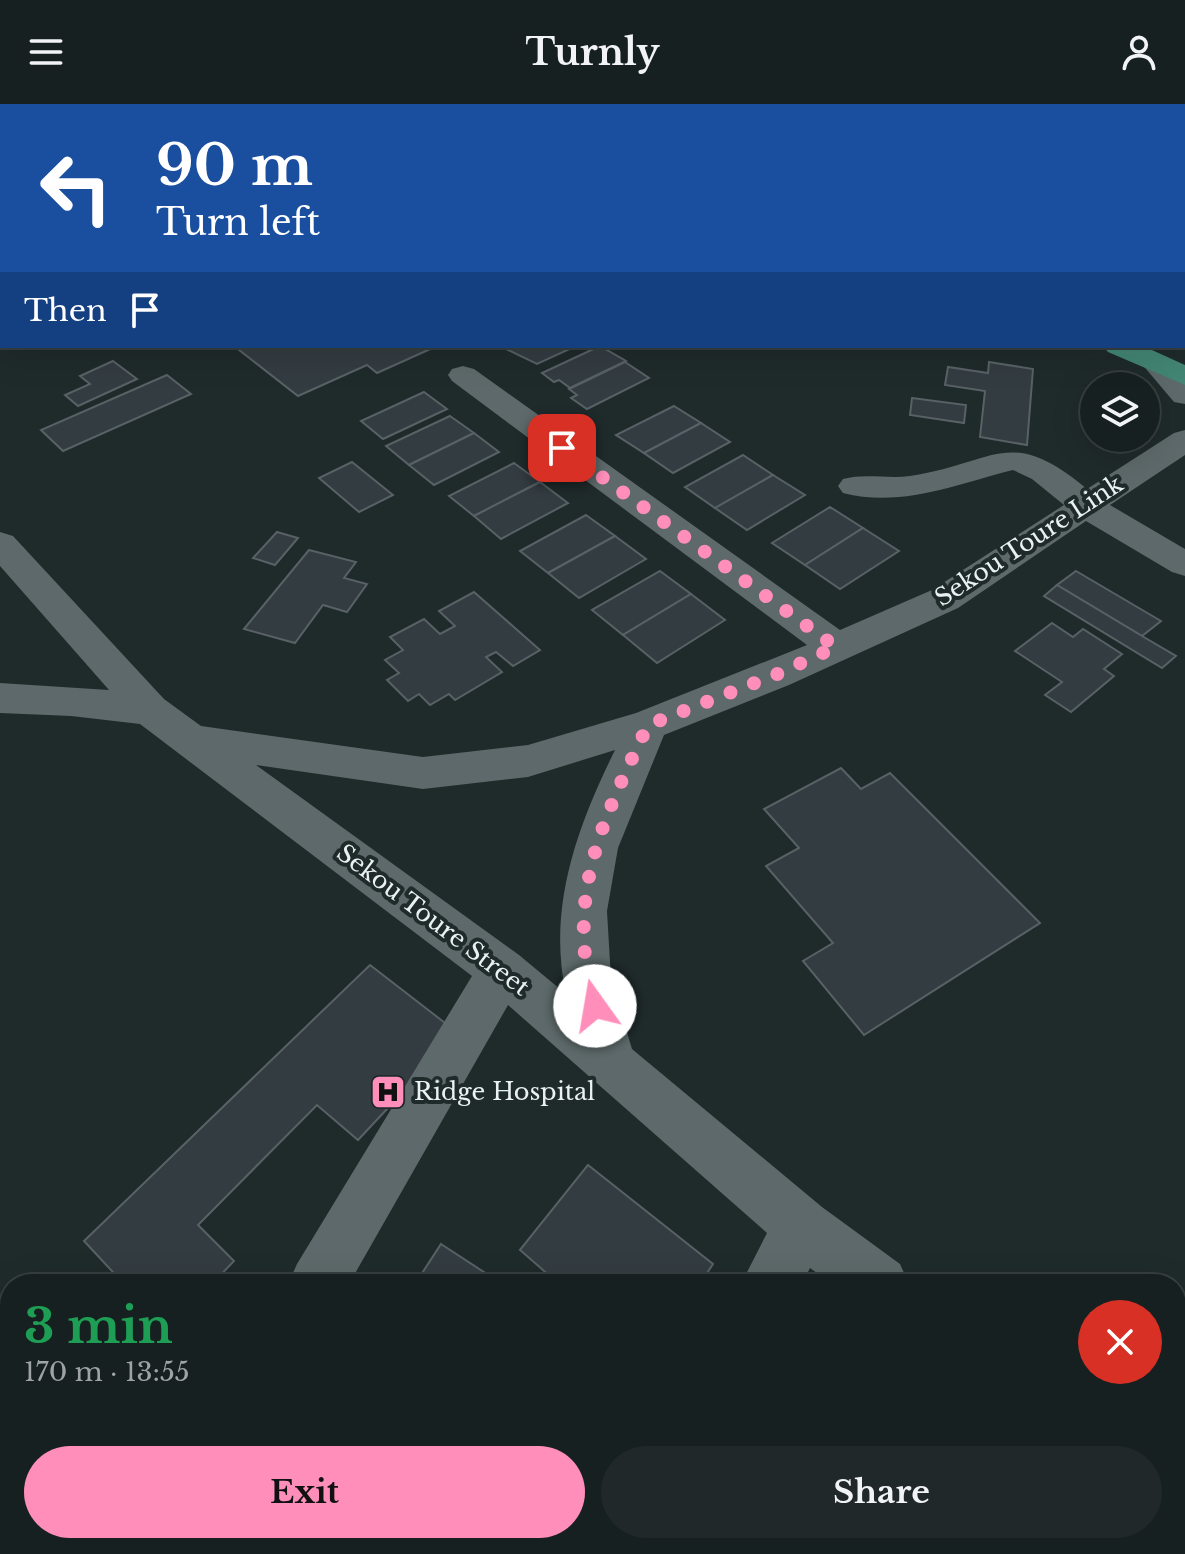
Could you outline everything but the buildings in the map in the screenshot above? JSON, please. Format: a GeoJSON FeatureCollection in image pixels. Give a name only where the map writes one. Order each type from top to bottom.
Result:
{"type":"FeatureCollection","features":[{"type":"Feature","properties":{"kind":"main road"},"geometry":{"type":"LineString","coordinates":[[1137,348],[1174,352],[1185,376]]}},
{"type":"Feature","properties":{"kind":"street"},"geometry":{"type":"LineString","coordinates":[[1174,352],[1185,395]]}},
{"type":"Feature","properties":{"kind":"street"},"geometry":{"type":"LineString","coordinates":[[463,375],[836,647]]}},
{"type":"Feature","properties":{"kind":"street","name":"Sekou Toure Link"},"geometry":{"type":"LineString","coordinates":[[188,739],[423,773],[528,761],[648,725],[775,675],[945,599],[1185,439]]}},
{"type":"Feature","properties":{"kind":"street"},"geometry":{"type":"LineString","coordinates":[[855,486],[876,490],[918,484],[1013,460],[1036,465],[1085,504],[1185,564]]}},
{"type":"Feature","properties":{"kind":"street","name":"Sekou Toure Street"},"geometry":{"type":"LineString","coordinates":[[0,544],[150,710],[502,970],[802,1227],[866,1274]]}},
{"type":"Feature","properties":{"kind":"street"},"geometry":{"type":"LineString","coordinates":[[0,698],[71,701],[150,710]]}},
{"type":"Feature","properties":{"kind":"street"},"geometry":{"type":"LineString","coordinates":[[611,1062],[587,978],[583,917],[591,858],[611,802],[648,725]]}},
{"type":"Feature","properties":{"kind":"street"},"geometry":{"type":"LineString","coordinates":[[323,1274],[502,970]]}},
{"type":"Feature","properties":{"kind":"street"},"geometry":{"type":"LineString","coordinates":[[776,1274],[802,1227]]}},
{"type":"Feature","properties":{"kind":"place","name":"Ridge Hospital"},"geometry":{"type":"Point","coordinates":[388,1092]}},
{"type":"Feature","properties":{"kind":"route"},"geometry":{"type":"LineString","coordinates":[[562,448],[836,647],[775,675],[648,725],[611,802],[591,858],[583,917],[587,978],[595,1006]]}}]}
